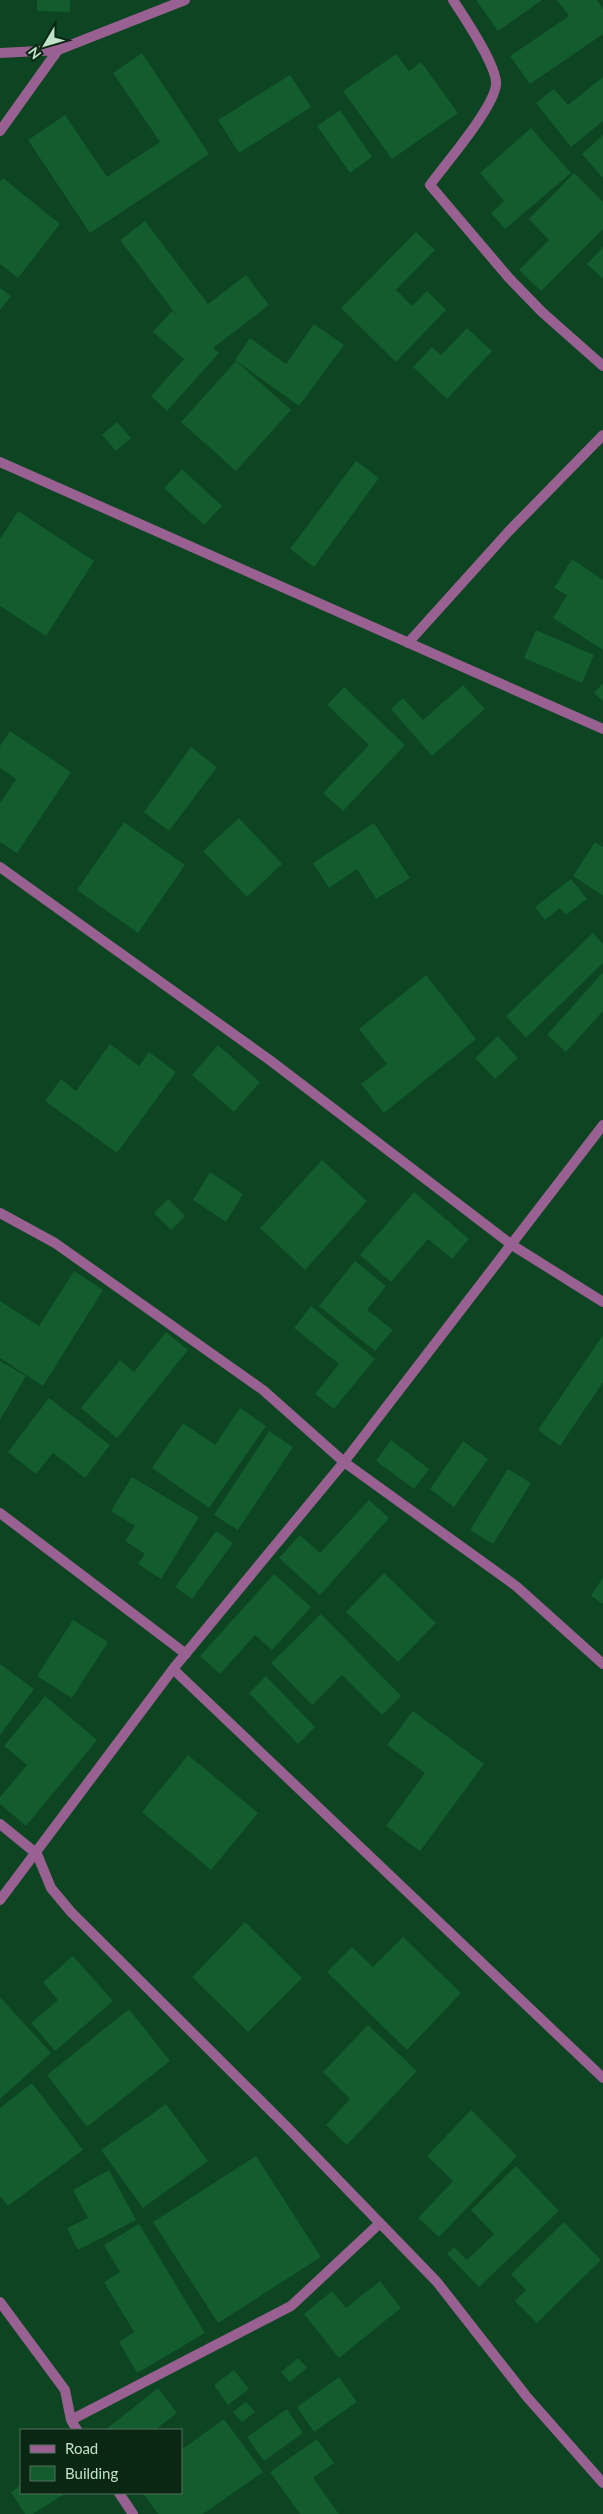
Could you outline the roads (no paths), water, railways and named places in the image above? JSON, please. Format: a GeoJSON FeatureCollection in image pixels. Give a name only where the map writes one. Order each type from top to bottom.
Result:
{"type":"FeatureCollection","features":[{"type":"Feature","properties":{"kind":"street"},"geometry":{"type":"LineString","coordinates":[[0,53],[58,50],[185,0]]}},
{"type":"Feature","properties":{"kind":"street"},"geometry":{"type":"LineString","coordinates":[[453,0],[490,62],[496,84],[489,104],[430,185],[509,278],[542,312],[603,366]]}},
{"type":"Feature","properties":{"kind":"street"},"geometry":{"type":"LineString","coordinates":[[0,131],[58,50]]}},
{"type":"Feature","properties":{"kind":"street"},"geometry":{"type":"LineString","coordinates":[[408,643],[509,531],[603,435]]}},
{"type":"Feature","properties":{"kind":"street"},"geometry":{"type":"LineString","coordinates":[[0,462],[603,729]]}},
{"type":"Feature","properties":{"kind":"street"},"geometry":{"type":"LineString","coordinates":[[0,867],[271,1061],[512,1245],[603,1302]]}},
{"type":"Feature","properties":{"kind":"street"},"geometry":{"type":"LineString","coordinates":[[0,1900],[37,1854],[173,1670],[344,1462],[603,1125]]}},
{"type":"Feature","properties":{"kind":"street"},"geometry":{"type":"LineString","coordinates":[[0,1213],[55,1243],[263,1390],[344,1462],[516,1586],[603,1664]]}},
{"type":"Feature","properties":{"kind":"street"},"geometry":{"type":"LineString","coordinates":[[0,1513],[186,1654]]}},
{"type":"Feature","properties":{"kind":"street"},"geometry":{"type":"LineString","coordinates":[[173,1670],[603,2078]]}},
{"type":"Feature","properties":{"kind":"street"},"geometry":{"type":"LineString","coordinates":[[0,1824],[37,1854],[51,1888],[71,1912],[253,2093],[437,2282],[527,2397],[603,2483]]}},
{"type":"Feature","properties":{"kind":"street"},"geometry":{"type":"LineString","coordinates":[[70,2420],[291,2306],[380,2224]]}},
{"type":"Feature","properties":{"kind":"street"},"geometry":{"type":"LineString","coordinates":[[0,2302],[65,2390],[70,2420],[76,2429]]}},
{"type":"Feature","properties":{"kind":"street"},"geometry":{"type":"LineString","coordinates":[[120,2494],[133,2514]]}}]}
